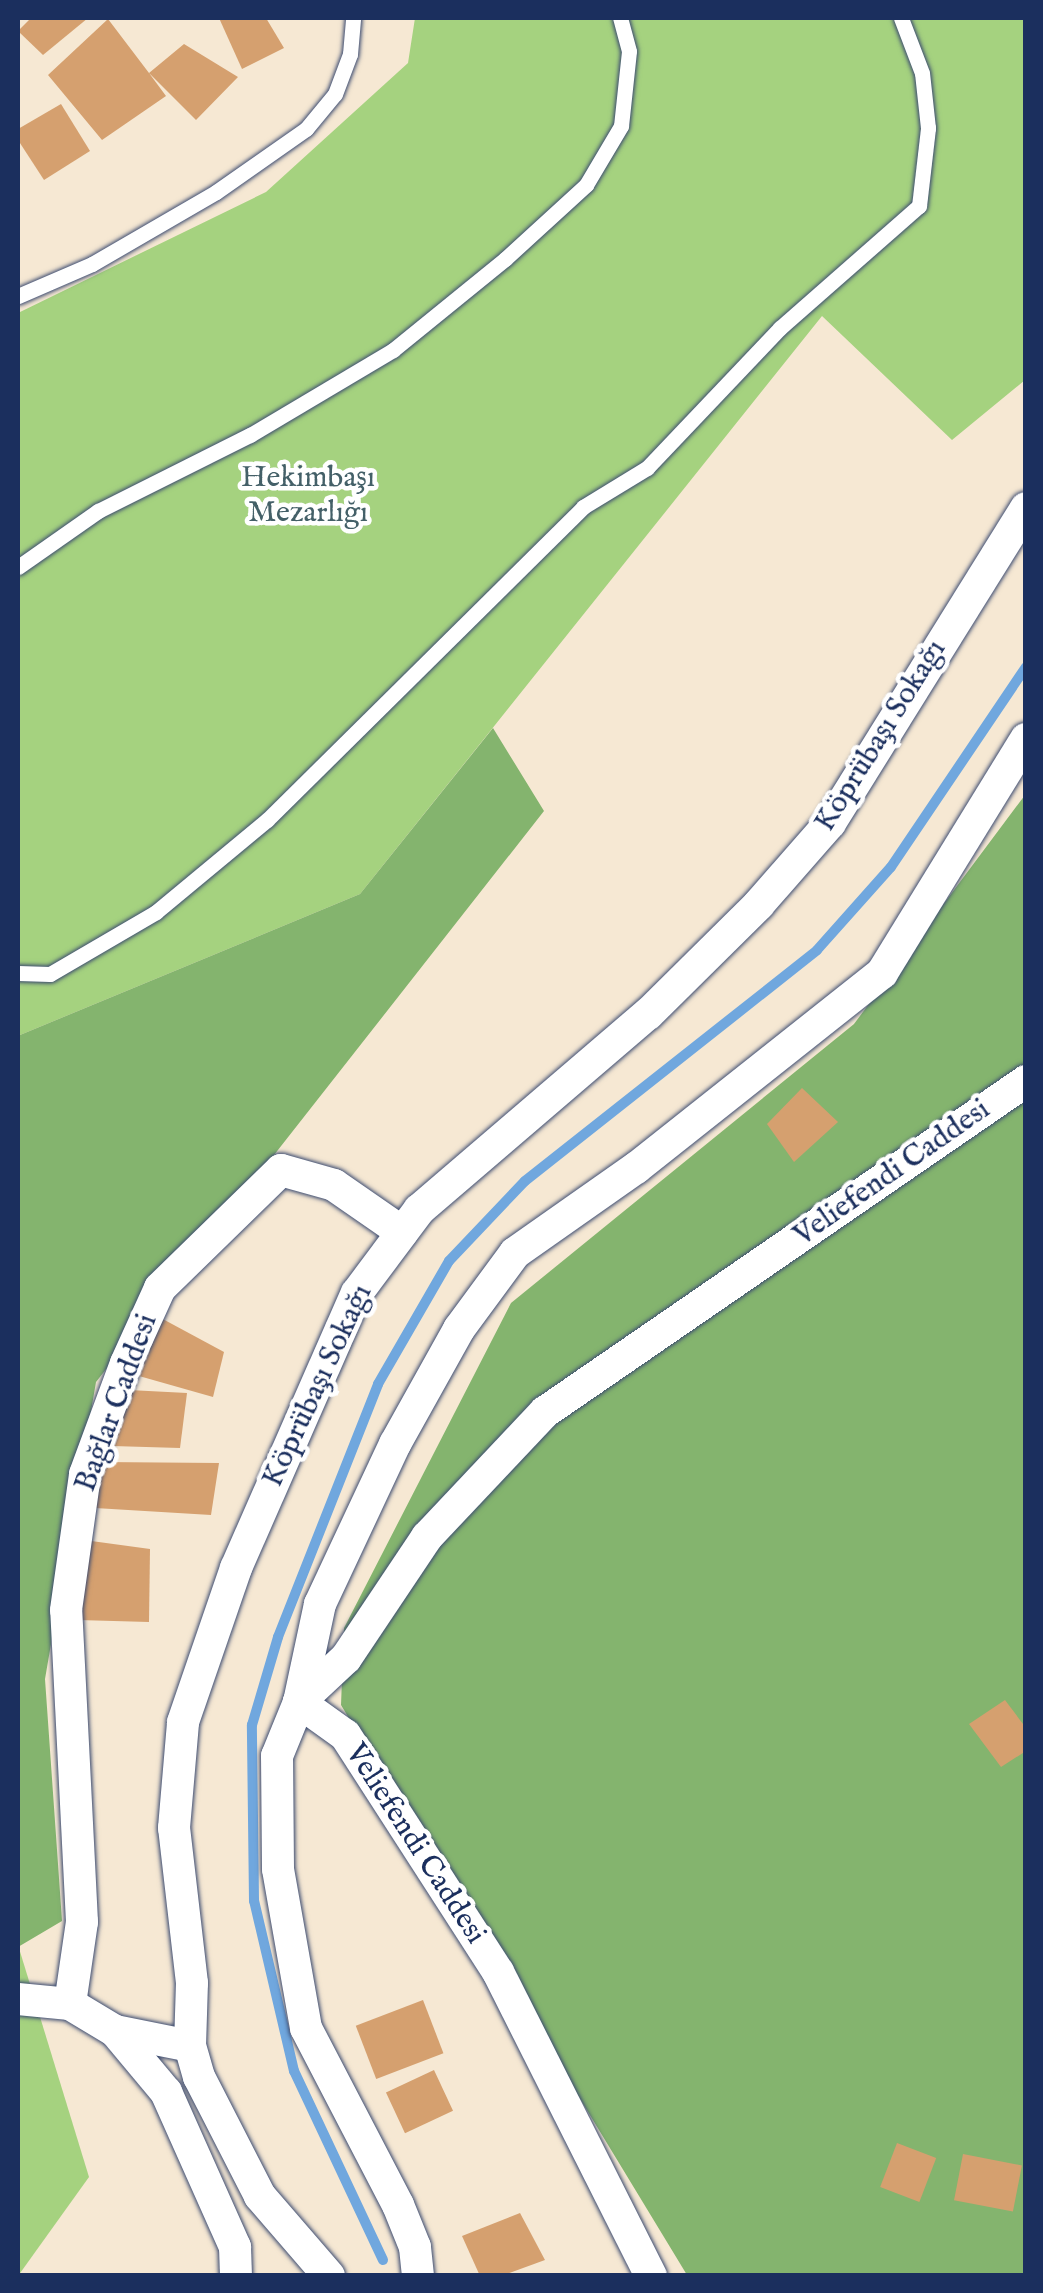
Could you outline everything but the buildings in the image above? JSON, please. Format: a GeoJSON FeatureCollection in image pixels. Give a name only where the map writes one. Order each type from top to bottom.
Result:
{"type":"FeatureCollection","features":[{"type":"Feature","properties":{"kind":"street","name":"Köprübaşı Sokağı"},"geometry":{"type":"LineString","coordinates":[[329,2276],[260,2196],[200,2077],[190,2046],[192,1983],[174,1828],[183,1722],[236,1568],[304,1406],[357,1293],[402,1232],[419,1210],[648,1014],[759,904],[830,823],[1026,508]]}},
{"type":"Feature","properties":{"kind":"street"},"geometry":{"type":"LineString","coordinates":[[418,2276],[415,2247],[398,2205],[306,2028],[278,1850],[276,1756],[299,1702],[320,1604],[394,1444],[459,1329],[514,1253],[636,1168],[882,974],[1026,739]]}},
{"type":"Feature","properties":{"kind":"street","name":"Veliefendi Caddesi"},"geometry":{"type":"LineString","coordinates":[[651,2276],[498,1972],[345,1735],[299,1702],[346,1658],[427,1537],[546,1412],[1026,1081]]}},
{"type":"Feature","properties":{"kind":"street","name":"Bağlar Caddesi"},"geometry":{"type":"LineString","coordinates":[[70,2004],[82,1922],[66,1610],[85,1474],[126,1362],[160,1288],[282,1170],[334,1185],[402,1232]]}},
{"type":"Feature","properties":{"kind":"street"},"geometry":{"type":"LineString","coordinates":[[18,1999],[70,2004],[115,2031],[166,2092],[235,2247],[236,2276]]}},
{"type":"Feature","properties":{"kind":"street"},"geometry":{"type":"LineString","coordinates":[[115,2031],[190,2046]]}},
{"type":"Feature","properties":{"kind":"lane"},"geometry":{"type":"LineString","coordinates":[[18,296],[92,264],[216,192],[306,129],[334,94],[350,54],[354,18]]}},
{"type":"Feature","properties":{"kind":"lane"},"geometry":{"type":"LineString","coordinates":[[18,567],[98,511],[250,435],[393,350],[505,259],[586,185],[621,126],[629,51],[620,18]]}},
{"type":"Feature","properties":{"kind":"lane"},"geometry":{"type":"LineString","coordinates":[[18,974],[50,974],[156,912],[267,820],[583,507],[647,468],[780,328],[918,206],[928,128],[922,74],[901,18]]}},
{"type":"Feature","properties":{"kind":"green space","name":"Hekimbaşı Mezarlığı"},"geometry":{"type":"Polygon","coordinates":[[[415,18],[1025,18],[1025,380],[952,440],[822,316],[360,894],[20,1035],[18,1040],[18,313],[266,192],[408,63],[415,18]]]}},
{"type":"Feature","properties":{"kind":"green space"},"geometry":{"type":"Polygon","coordinates":[[[493,728],[544,811],[96,1382],[45,1679],[62,1921],[18,1947],[18,1040],[20,1035],[360,894],[493,728]]]}},
{"type":"Feature","properties":{"kind":"green space"},"geometry":{"type":"Polygon","coordinates":[[[1025,795],[1025,2275],[687,2275],[341,1705],[344,1628],[511,1303],[854,1024],[1025,795]]]}},
{"type":"Feature","properties":{"kind":"green space"},"geometry":{"type":"Polygon","coordinates":[[[18,1945],[89,2177],[18,2276],[18,1945]]]}},
{"type":"Feature","properties":{"kind":"waterway"},"geometry":{"type":"LineString","coordinates":[[383,2260],[294,2071],[254,1901],[252,1725],[278,1637],[378,1384],[449,1261],[525,1181],[817,950],[891,867],[1026,667]]}}]}
